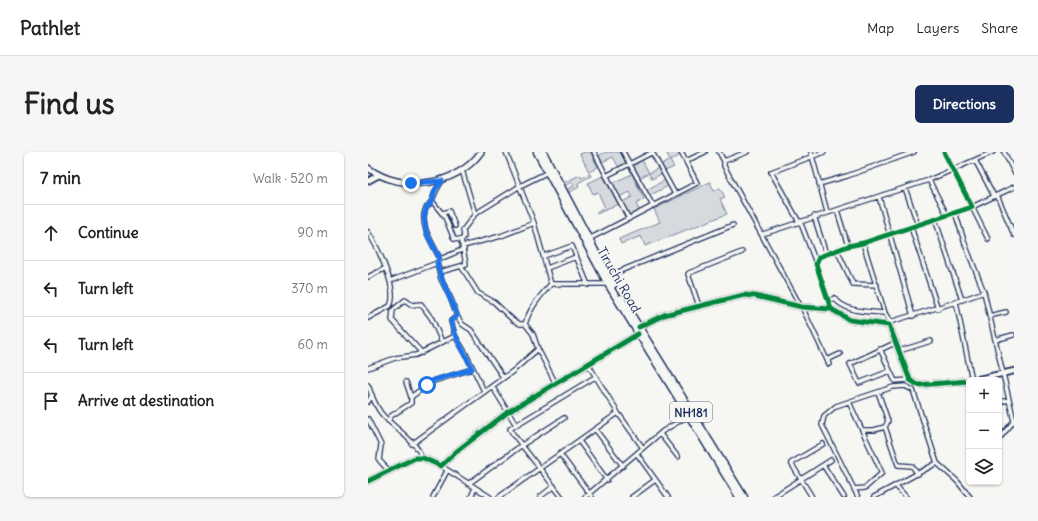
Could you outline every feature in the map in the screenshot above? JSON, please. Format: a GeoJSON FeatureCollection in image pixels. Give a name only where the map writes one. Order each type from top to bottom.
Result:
{"type":"FeatureCollection","features":[{"type":"Feature","properties":{"kind":"highway","name":"Tiruchi Road"},"geometry":{"type":"LineString","coordinates":[[537,152],[589,239],[608,276],[638,327],[744,497]]}},
{"type":"Feature","properties":{"kind":"highway","name":"Tiruchi Road"},"geometry":{"type":"LineString","coordinates":[[543,152],[565,200],[608,284],[739,497]]}},
{"type":"Feature","properties":{"kind":"main road"},"geometry":{"type":"LineString","coordinates":[[368,168],[379,175],[396,182],[442,181],[462,170],[481,152]]}},
{"type":"Feature","properties":{"kind":"street"},"geometry":{"type":"LineString","coordinates":[[506,152],[534,223],[551,284]]}},
{"type":"Feature","properties":{"kind":"street"},"geometry":{"type":"LineString","coordinates":[[594,152],[629,218]]}},
{"type":"Feature","properties":{"kind":"street"},"geometry":{"type":"LineString","coordinates":[[623,152],[653,206]]}},
{"type":"Feature","properties":{"kind":"street"},"geometry":{"type":"LineString","coordinates":[[606,176],[653,152],[675,194]]}},
{"type":"Feature","properties":{"kind":"street"},"geometry":{"type":"LineString","coordinates":[[589,239],[697,183],[681,152]]}},
{"type":"Feature","properties":{"kind":"street"},"geometry":{"type":"LineString","coordinates":[[686,161],[705,152]]}},
{"type":"Feature","properties":{"kind":"street"},"geometry":{"type":"LineString","coordinates":[[719,152],[724,161],[724,166],[802,307],[828,362],[840,354]]}},
{"type":"Feature","properties":{"kind":"street"},"geometry":{"type":"LineString","coordinates":[[724,161],[747,152]]}},
{"type":"Feature","properties":{"kind":"street"},"geometry":{"type":"LineString","coordinates":[[824,152],[812,154],[771,172],[800,221],[831,309]]}},
{"type":"Feature","properties":{"kind":"street"},"geometry":{"type":"LineString","coordinates":[[819,184],[847,176],[914,152]]}},
{"type":"Feature","properties":{"kind":"street"},"geometry":{"type":"LineString","coordinates":[[944,152],[988,239]]}},
{"type":"Feature","properties":{"kind":"street"},"geometry":{"type":"LineString","coordinates":[[980,152],[982,156]]}},
{"type":"Feature","properties":{"kind":"street"},"geometry":{"type":"LineString","coordinates":[[762,234],[929,180],[993,152]]}},
{"type":"Feature","properties":{"kind":"street"},"geometry":{"type":"LineString","coordinates":[[1004,152],[1014,172]]}},
{"type":"Feature","properties":{"kind":"street"},"geometry":{"type":"LineString","coordinates":[[812,154],[827,212]]}},
{"type":"Feature","properties":{"kind":"street"},"geometry":{"type":"LineString","coordinates":[[975,160],[996,195],[1014,235]]}},
{"type":"Feature","properties":{"kind":"street"},"geometry":{"type":"LineString","coordinates":[[462,170],[475,214]]}},
{"type":"Feature","properties":{"kind":"street"},"geometry":{"type":"LineString","coordinates":[[440,272],[466,264],[461,240],[464,237],[463,230],[475,214],[520,186],[548,172]]}},
{"type":"Feature","properties":{"kind":"street"},"geometry":{"type":"LineString","coordinates":[[368,181],[379,175]]}},
{"type":"Feature","properties":{"kind":"street"},"geometry":{"type":"LineString","coordinates":[[929,180],[947,214]]}},
{"type":"Feature","properties":{"kind":"street"},"geometry":{"type":"LineString","coordinates":[[440,259],[424,224],[426,208],[432,201],[435,190],[442,181]]}},
{"type":"Feature","properties":{"kind":"street"},"geometry":{"type":"LineString","coordinates":[[816,264],[819,257],[826,254],[972,207],[1014,187]]}},
{"type":"Feature","properties":{"kind":"street"},"geometry":{"type":"LineString","coordinates":[[905,188],[918,224]]}},
{"type":"Feature","properties":{"kind":"street"},"geometry":{"type":"LineString","coordinates":[[879,197],[913,316]]}},
{"type":"Feature","properties":{"kind":"street"},"geometry":{"type":"LineString","coordinates":[[432,201],[443,214],[454,239],[461,240]]}},
{"type":"Feature","properties":{"kind":"street"},"geometry":{"type":"LineString","coordinates":[[837,210],[848,246]]}},
{"type":"Feature","properties":{"kind":"street"},"geometry":{"type":"LineString","coordinates":[[443,214],[449,211],[455,226]]}},
{"type":"Feature","properties":{"kind":"street"},"geometry":{"type":"LineString","coordinates":[[955,212],[965,244],[984,292],[1014,419],[1002,435]]}},
{"type":"Feature","properties":{"kind":"street"},"geometry":{"type":"LineString","coordinates":[[814,216],[826,254]]}},
{"type":"Feature","properties":{"kind":"street"},"geometry":{"type":"LineString","coordinates":[[935,219],[962,300]]}},
{"type":"Feature","properties":{"kind":"street"},"geometry":{"type":"LineString","coordinates":[[390,281],[437,263],[440,259],[463,247],[501,236],[534,223]]}},
{"type":"Feature","properties":{"kind":"street"},"geometry":{"type":"LineString","coordinates":[[608,276],[733,225]]}},
{"type":"Feature","properties":{"kind":"street"},"geometry":{"type":"LineString","coordinates":[[911,227],[938,309]]}},
{"type":"Feature","properties":{"kind":"street"},"geometry":{"type":"LineString","coordinates":[[368,232],[375,244],[390,281],[393,293],[390,306],[368,318]]}},
{"type":"Feature","properties":{"kind":"street"},"geometry":{"type":"LineString","coordinates":[[863,243],[885,313],[890,322],[938,309],[984,292]]}},
{"type":"Feature","properties":{"kind":"street"},"geometry":{"type":"LineString","coordinates":[[544,256],[572,246],[588,285]]}},
{"type":"Feature","properties":{"kind":"street"},"geometry":{"type":"LineString","coordinates":[[837,250],[850,281],[860,285],[877,285]]}},
{"type":"Feature","properties":{"kind":"street"},"geometry":{"type":"LineString","coordinates":[[699,306],[689,273],[742,252]]}},
{"type":"Feature","properties":{"kind":"street"},"geometry":{"type":"LineString","coordinates":[[547,268],[576,257]]}},
{"type":"Feature","properties":{"kind":"street"},"geometry":{"type":"LineString","coordinates":[[437,263],[457,316],[462,324],[471,330],[503,377]]}},
{"type":"Feature","properties":{"kind":"street"},"geometry":{"type":"LineString","coordinates":[[461,266],[478,293],[494,302],[520,324],[525,324],[533,334],[538,349],[556,384]]}},
{"type":"Feature","properties":{"kind":"street"},"geometry":{"type":"LineString","coordinates":[[368,277],[384,269]]}},
{"type":"Feature","properties":{"kind":"street"},"geometry":{"type":"LineString","coordinates":[[525,324],[528,315],[541,294],[551,284],[608,284]]}},
{"type":"Feature","properties":{"kind":"street"},"geometry":{"type":"LineString","coordinates":[[638,327],[664,315],[744,295],[755,296],[802,307],[831,309],[850,320],[889,325],[897,342],[899,352],[910,380]]}},
{"type":"Feature","properties":{"kind":"street"},"geometry":{"type":"LineString","coordinates":[[829,302],[834,298],[838,303],[851,310],[885,313]]}},
{"type":"Feature","properties":{"kind":"street"},"geometry":{"type":"LineString","coordinates":[[393,310],[405,300],[412,305],[421,304],[432,319],[442,342]]}},
{"type":"Feature","properties":{"kind":"street"},"geometry":{"type":"LineString","coordinates":[[956,302],[971,377]]}},
{"type":"Feature","properties":{"kind":"street"},"geometry":{"type":"LineString","coordinates":[[390,306],[393,310],[392,320],[422,353]]}},
{"type":"Feature","properties":{"kind":"street"},"geometry":{"type":"LineString","coordinates":[[989,316],[1006,312]]}},
{"type":"Feature","properties":{"kind":"street"},"geometry":{"type":"LineString","coordinates":[[457,316],[451,321],[455,336],[465,352],[484,392]]}},
{"type":"Feature","properties":{"kind":"street"},"geometry":{"type":"LineString","coordinates":[[441,466],[457,451],[508,412],[638,334]]}},
{"type":"Feature","properties":{"kind":"street"},"geometry":{"type":"LineString","coordinates":[[995,340],[1013,335]]}},
{"type":"Feature","properties":{"kind":"street"},"geometry":{"type":"LineString","coordinates":[[368,368],[396,358],[422,353],[455,336]]}},
{"type":"Feature","properties":{"kind":"street"},"geometry":{"type":"LineString","coordinates":[[899,352],[931,341]]}},
{"type":"Feature","properties":{"kind":"street"},"geometry":{"type":"LineString","coordinates":[[890,371],[859,383],[850,366],[851,363],[897,342]]}},
{"type":"Feature","properties":{"kind":"street"},"geometry":{"type":"LineString","coordinates":[[412,444],[492,386],[538,349]]}},
{"type":"Feature","properties":{"kind":"street"},"geometry":{"type":"LineString","coordinates":[[880,349],[895,381],[910,380],[918,385],[966,381]]}},
{"type":"Feature","properties":{"kind":"street"},"geometry":{"type":"LineString","coordinates":[[588,364],[618,413],[643,448]]}},
{"type":"Feature","properties":{"kind":"street"},"geometry":{"type":"LineString","coordinates":[[411,397],[431,382],[472,369]]}},
{"type":"Feature","properties":{"kind":"street"},"geometry":{"type":"LineString","coordinates":[[985,377],[1014,371]]}},
{"type":"Feature","properties":{"kind":"street"},"geometry":{"type":"LineString","coordinates":[[562,497],[510,429],[595,377]]}},
{"type":"Feature","properties":{"kind":"street"},"geometry":{"type":"LineString","coordinates":[[388,421],[391,416],[411,403],[411,397],[406,382]]}},
{"type":"Feature","properties":{"kind":"street"},"geometry":{"type":"LineString","coordinates":[[368,385],[381,413],[412,444],[420,453],[421,457]]}},
{"type":"Feature","properties":{"kind":"street"},"geometry":{"type":"LineString","coordinates":[[492,386],[516,425]]}},
{"type":"Feature","properties":{"kind":"street"},"geometry":{"type":"LineString","coordinates":[[858,497],[822,425],[824,416],[829,410],[849,402],[893,387],[905,386],[913,390],[937,463],[957,481],[970,497]]}},
{"type":"Feature","properties":{"kind":"street"},"geometry":{"type":"LineString","coordinates":[[878,392],[888,421],[885,427],[898,465],[912,466],[918,474]]}},
{"type":"Feature","properties":{"kind":"street"},"geometry":{"type":"LineString","coordinates":[[368,402],[372,395]]}},
{"type":"Feature","properties":{"kind":"street"},"geometry":{"type":"LineString","coordinates":[[1002,401],[1009,400]]}},
{"type":"Feature","properties":{"kind":"street"},"geometry":{"type":"LineString","coordinates":[[849,402],[882,473],[865,488],[854,489]]}},
{"type":"Feature","properties":{"kind":"street"},"geometry":{"type":"LineString","coordinates":[[499,497],[618,413]]}},
{"type":"Feature","properties":{"kind":"street"},"geometry":{"type":"LineString","coordinates":[[585,497],[591,495],[660,434],[688,416]]}},
{"type":"Feature","properties":{"kind":"street"},"geometry":{"type":"LineString","coordinates":[[468,484],[522,445],[564,418]]}},
{"type":"Feature","properties":{"kind":"street"},"geometry":{"type":"LineString","coordinates":[[368,419],[381,446],[379,460],[389,471]]}},
{"type":"Feature","properties":{"kind":"street"},"geometry":{"type":"LineString","coordinates":[[862,430],[874,430],[885,427]]}},
{"type":"Feature","properties":{"kind":"street"},"geometry":{"type":"LineString","coordinates":[[595,429],[623,466]]}},
{"type":"Feature","properties":{"kind":"street"},"geometry":{"type":"LineString","coordinates":[[660,434],[678,457]]}},
{"type":"Feature","properties":{"kind":"street"},"geometry":{"type":"LineString","coordinates":[[579,441],[607,480]]}},
{"type":"Feature","properties":{"kind":"street"},"geometry":{"type":"LineString","coordinates":[[812,497],[791,463],[823,444]]}},
{"type":"Feature","properties":{"kind":"street"},"geometry":{"type":"LineString","coordinates":[[560,454],[591,495]]}},
{"type":"Feature","properties":{"kind":"street"},"geometry":{"type":"LineString","coordinates":[[637,454],[668,497]]}},
{"type":"Feature","properties":{"kind":"street"},"geometry":{"type":"LineString","coordinates":[[368,481],[403,463],[421,457],[441,466],[490,497]]}},
{"type":"Feature","properties":{"kind":"street"},"geometry":{"type":"LineString","coordinates":[[774,497],[780,495],[801,479],[831,460]]}},
{"type":"Feature","properties":{"kind":"street"},"geometry":{"type":"LineString","coordinates":[[874,497],[937,463]]}},
{"type":"Feature","properties":{"kind":"street"},"geometry":{"type":"LineString","coordinates":[[823,465],[844,497]]}},
{"type":"Feature","properties":{"kind":"street"},"geometry":{"type":"LineString","coordinates":[[433,497],[448,471]]}},
{"type":"Feature","properties":{"kind":"street"},"geometry":{"type":"LineString","coordinates":[[632,497],[655,480]]}},
{"type":"Feature","properties":{"kind":"street"},"geometry":{"type":"LineString","coordinates":[[540,497],[554,486]]}},
{"type":"Feature","properties":{"kind":"street"},"geometry":{"type":"LineString","coordinates":[[896,486],[906,497]]}},
{"type":"Feature","properties":{"kind":"street"},"geometry":{"type":"LineString","coordinates":[[471,497],[475,488]]}},
{"type":"Feature","properties":{"kind":"shaded area"},"geometry":{"type":"Polygon","coordinates":[[[590,152],[598,167],[589,172],[580,154],[590,152]]]}},
{"type":"Feature","properties":{"kind":"shaded area"},"geometry":{"type":"Polygon","coordinates":[[[606,152],[621,152],[626,164],[619,168],[613,157],[602,162],[598,156],[606,152]]]}},
{"type":"Feature","properties":{"kind":"shaded area"},"geometry":{"type":"Polygon","coordinates":[[[670,152],[677,152],[679,156],[670,161],[674,167],[665,171],[661,165],[670,160],[667,154],[670,152]]]}},
{"type":"Feature","properties":{"kind":"shaded area"},"geometry":{"type":"Polygon","coordinates":[[[642,160],[649,173],[639,178],[633,166],[642,160]]]}},
{"type":"Feature","properties":{"kind":"shaded area"},"geometry":{"type":"Polygon","coordinates":[[[658,168],[661,174],[652,179],[649,173],[658,168]]]}},
{"type":"Feature","properties":{"kind":"shaded area"},"geometry":{"type":"Polygon","coordinates":[[[590,174],[591,176],[578,183],[579,187],[568,193],[566,190],[574,186],[572,182],[564,186],[563,183],[580,175],[581,178],[590,174]]]}},
{"type":"Feature","properties":{"kind":"shaded area"},"geometry":{"type":"Polygon","coordinates":[[[632,174],[644,199],[636,204],[640,211],[630,217],[622,202],[632,197],[630,192],[619,197],[613,183],[632,174]]]}},
{"type":"Feature","properties":{"kind":"shaded area"},"geometry":{"type":"Polygon","coordinates":[[[603,176],[618,204],[597,214],[597,212],[605,208],[598,192],[593,194],[588,183],[603,176]]]}},
{"type":"Feature","properties":{"kind":"shaded area"},"geometry":{"type":"Polygon","coordinates":[[[665,180],[668,186],[649,196],[646,190],[665,180]]]}},
{"type":"Feature","properties":{"kind":"shaded area"},"geometry":{"type":"Polygon","coordinates":[[[710,182],[714,191],[720,188],[725,197],[720,199],[727,214],[645,246],[641,236],[621,244],[619,239],[660,222],[654,209],[710,182]]]}},
{"type":"Feature","properties":{"kind":"cycle path"},"geometry":{"type":"LineString","coordinates":[[831,309],[816,264],[819,257],[848,246],[863,243],[972,207],[944,152]]}},
{"type":"Feature","properties":{"kind":"cycle path"},"geometry":{"type":"LineString","coordinates":[[639,327],[664,315],[744,295],[755,296],[802,307],[831,309],[850,320],[889,325],[910,380],[918,385],[966,381]]}},
{"type":"Feature","properties":{"kind":"cycle path"},"geometry":{"type":"LineString","coordinates":[[368,481],[415,458],[423,458],[441,466],[457,451],[508,412],[638,334]]}},
{"type":"Feature","properties":{"kind":"route"},"geometry":{"type":"LineString","coordinates":[[411,183],[442,181],[435,190],[432,201],[426,208],[424,224],[426,232],[440,259],[437,263],[440,272],[439,274],[457,316],[451,321],[455,336],[465,352],[472,369],[434,380],[427,385]]}}]}
